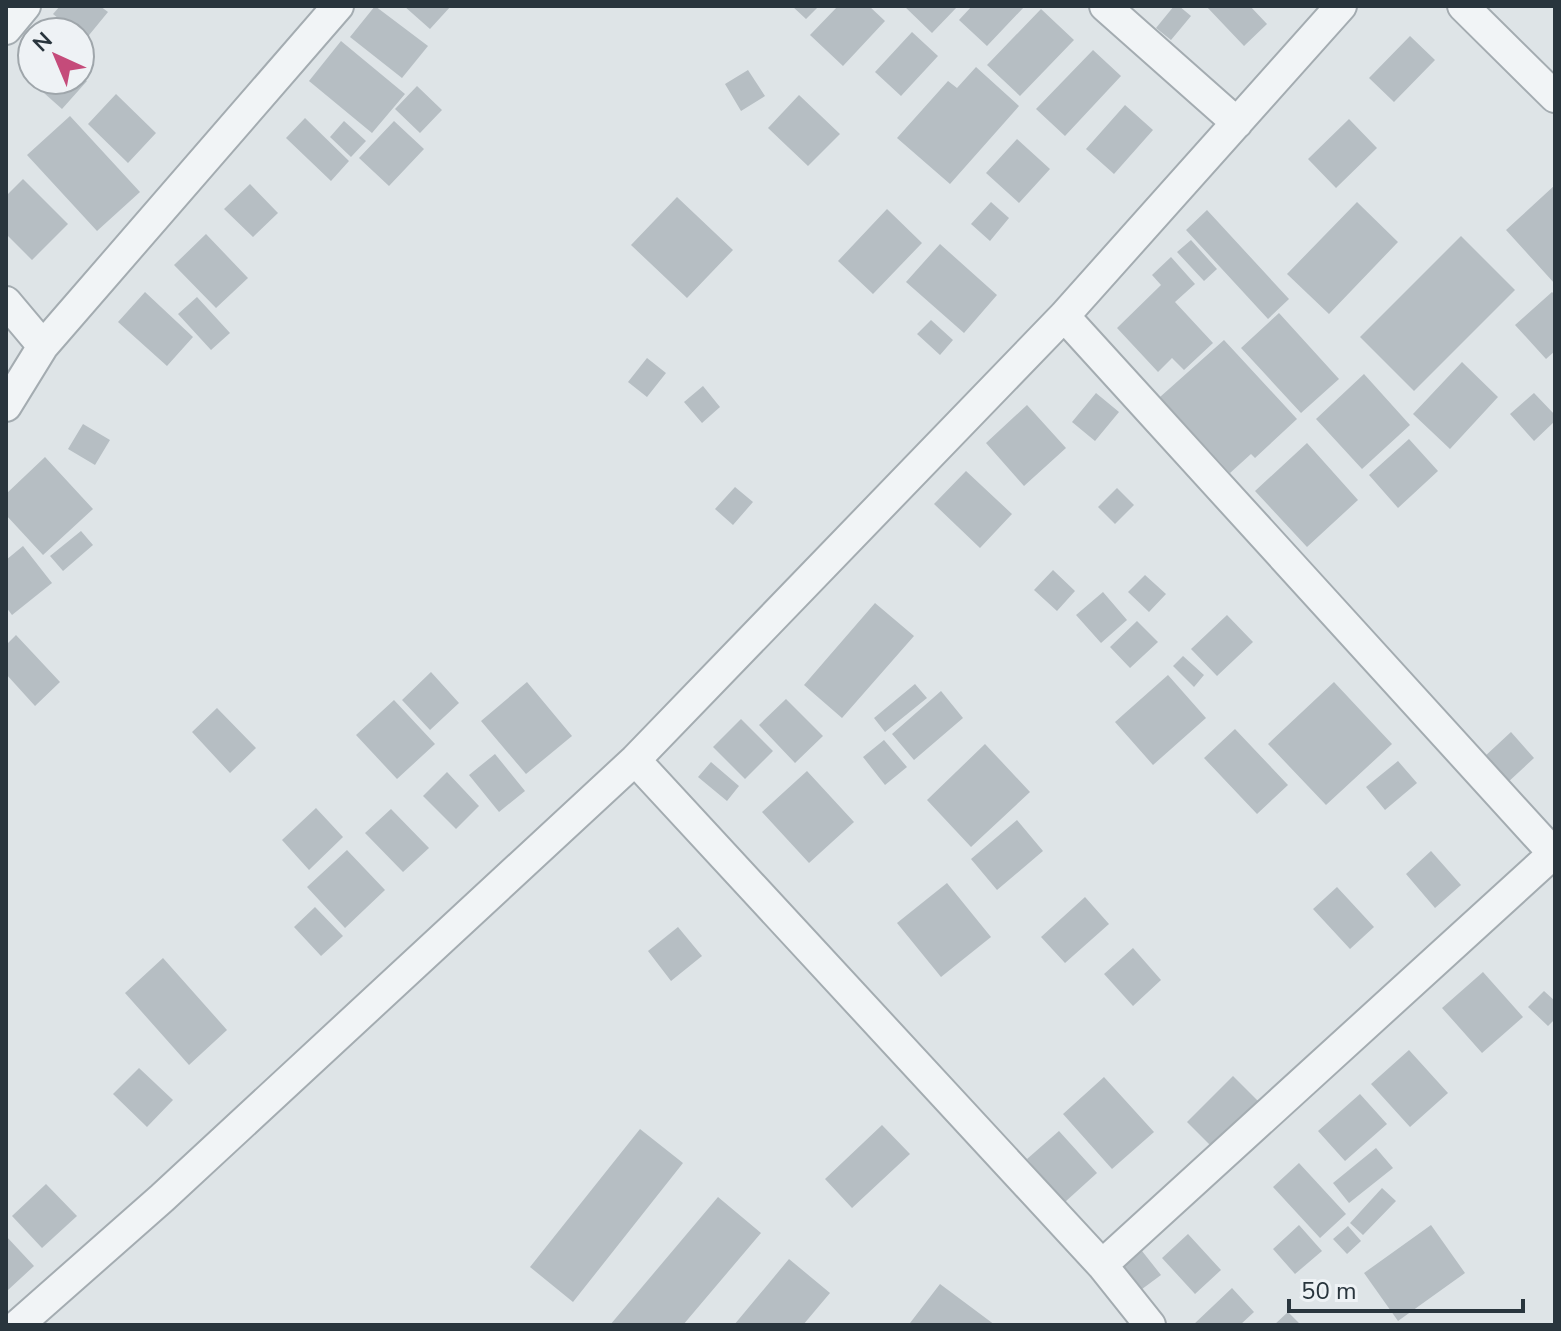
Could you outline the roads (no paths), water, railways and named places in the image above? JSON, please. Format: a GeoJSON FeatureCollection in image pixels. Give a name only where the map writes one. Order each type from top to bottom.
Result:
{"type":"FeatureCollection","features":[{"type":"Feature","properties":{"kind":"street"},"geometry":{"type":"LineString","coordinates":[[6,29],[25,6]]}},
{"type":"Feature","properties":{"kind":"street"},"geometry":{"type":"LineString","coordinates":[[6,406],[43,346],[338,6]]}},
{"type":"Feature","properties":{"kind":"street"},"geometry":{"type":"LineString","coordinates":[[1105,6],[1237,123]]}},
{"type":"Feature","properties":{"kind":"street"},"geometry":{"type":"LineString","coordinates":[[18,1325],[162,1198],[635,760],[1064,316],[1341,6]]}},
{"type":"Feature","properties":{"kind":"street"},"geometry":{"type":"LineString","coordinates":[[1463,6],[1555,97]]}},
{"type":"Feature","properties":{"kind":"street"},"geometry":{"type":"LineString","coordinates":[[6,302],[43,346]]}},
{"type":"Feature","properties":{"kind":"street"},"geometry":{"type":"LineString","coordinates":[[1064,316],[1555,854],[1102,1265]]}},
{"type":"Feature","properties":{"kind":"street"},"geometry":{"type":"LineString","coordinates":[[635,760],[1102,1265],[1150,1325]]}}]}
